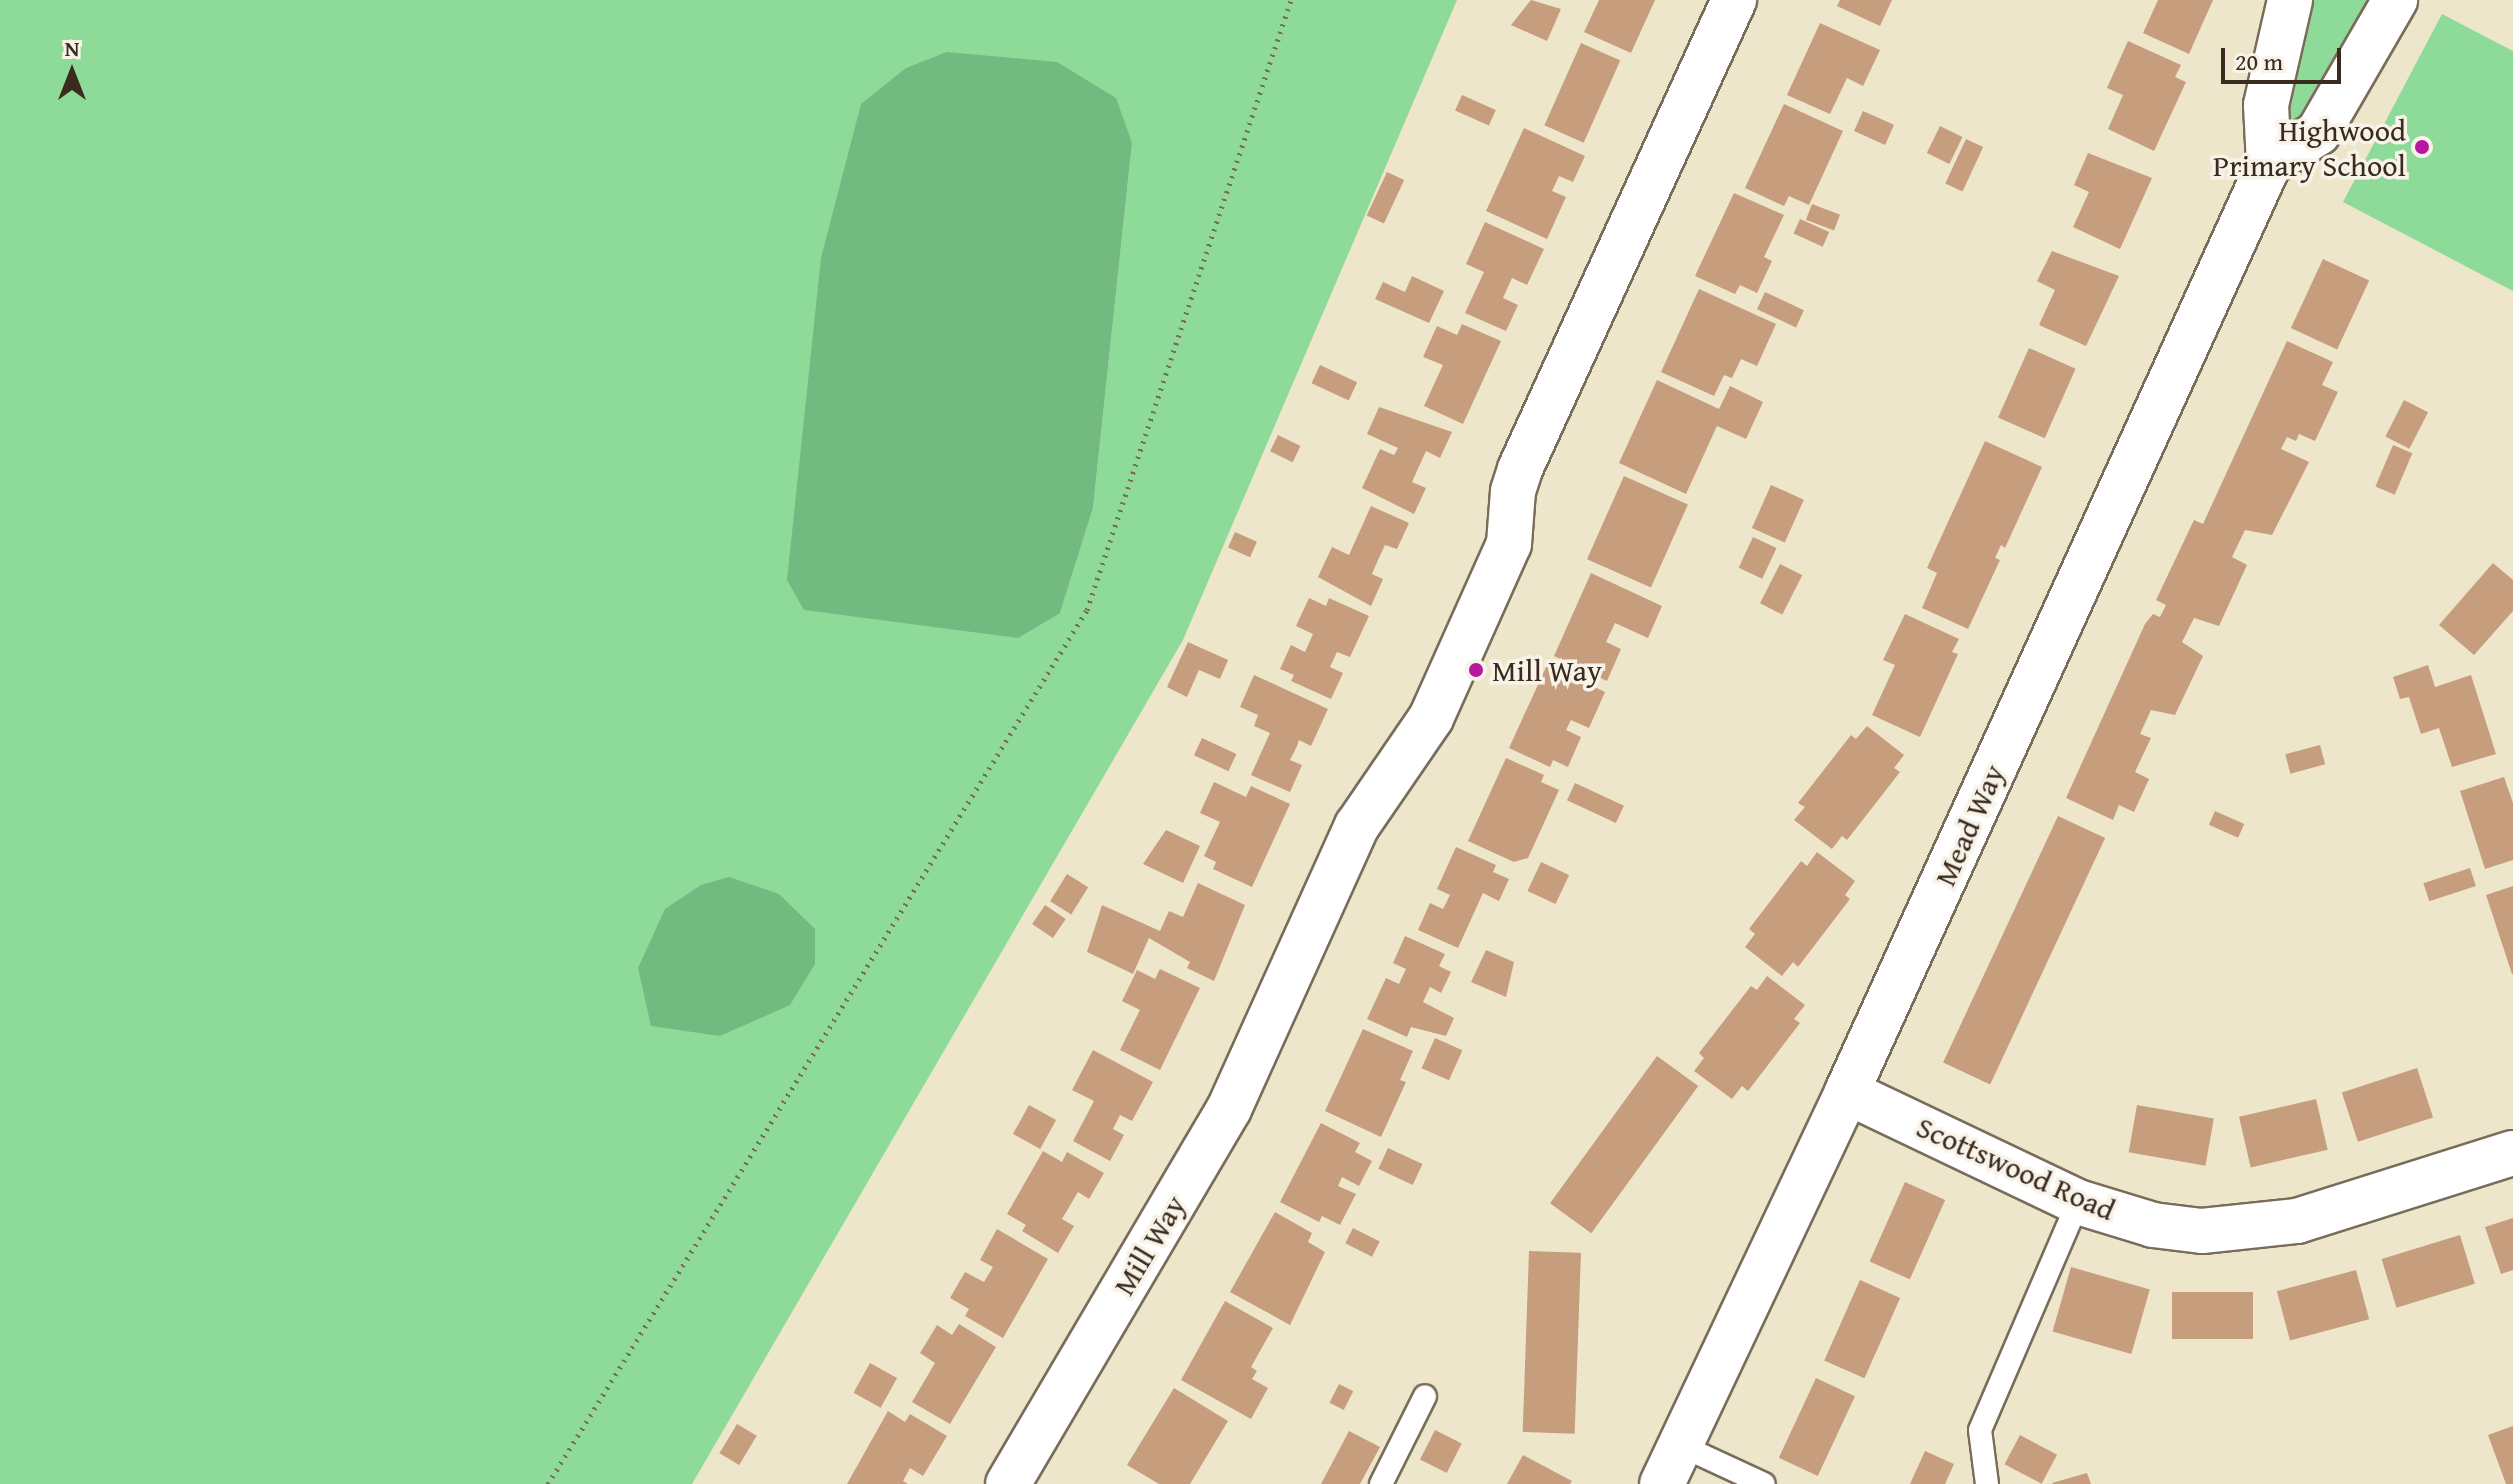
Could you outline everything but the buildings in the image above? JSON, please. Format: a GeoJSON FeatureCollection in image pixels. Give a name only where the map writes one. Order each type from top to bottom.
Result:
{"type":"FeatureCollection","features":[{"type":"Feature","properties":{"kind":"street","name":"Mill Way"},"geometry":{"type":"LineString","coordinates":[[1008,1484],[1229,1109],[1357,826],[1431,718],[1504,557],[1520,469],[1734,0]]}},
{"type":"Feature","properties":{"kind":"street","name":"Mead Way"},"geometry":{"type":"LineString","coordinates":[[1662,1484],[1847,1092],[2269,164],[2266,105],[2290,0]]}},
{"type":"Feature","properties":{"kind":"street"},"geometry":{"type":"LineString","coordinates":[[2269,164],[2318,133],[2395,0]]}},
{"type":"Feature","properties":{"kind":"street","name":"Scottswood Road"},"geometry":{"type":"LineString","coordinates":[[1847,1092],[2078,1202],[2153,1225],[2252,1229],[2297,1221],[2513,1153]]}},
{"type":"Feature","properties":{"kind":"lane"},"geometry":{"type":"LineString","coordinates":[[1987,1484],[1980,1430],[2078,1202]]}},
{"type":"Feature","properties":{"kind":"lane"},"geometry":{"type":"LineString","coordinates":[[1381,1484],[1425,1396]]}},
{"type":"Feature","properties":{"kind":"lane"},"geometry":{"type":"LineString","coordinates":[[1682,1446],[1764,1484]]}},
{"type":"Feature","properties":{"kind":"path"},"geometry":{"type":"LineString","coordinates":[[548,1484],[1087,610],[1291,0]]}},
{"type":"Feature","properties":{"kind":"green space"},"geometry":{"type":"Polygon","coordinates":[[[0,0],[1457,0],[1183,640],[692,1484],[0,1484],[0,0]],[[1132,143],[1060,613],[1093,508],[1132,143]]]}},
{"type":"Feature","properties":{"kind":"green space"},"geometry":{"type":"Polygon","coordinates":[[[2307,0],[2374,0],[2306,121],[2296,124],[2286,121],[2296,31],[2307,0]]]}},
{"type":"Feature","properties":{"kind":"green space","name":"Highwood Primary School"},"geometry":{"type":"Polygon","coordinates":[[[2442,14],[2513,51],[2513,291],[2343,202],[2442,14]]]}},
{"type":"Feature","properties":{"kind":"green space"},"geometry":{"type":"Polygon","coordinates":[[[947,52],[1057,62],[1116,98],[1132,143],[1093,508],[1060,613],[1018,638],[804,610],[787,580],[821,258],[861,104],[906,68],[947,52]]]}},
{"type":"Feature","properties":{"kind":"green space"},"geometry":{"type":"Polygon","coordinates":[[[729,877],[779,894],[815,929],[815,964],[790,1005],[720,1036],[651,1026],[638,968],[665,909],[701,885],[729,877]]]}},
{"type":"Feature","properties":{"kind":"place","name":"Highwood Primary School"},"geometry":{"type":"Point","coordinates":[2422,147]}},
{"type":"Feature","properties":{"kind":"place","name":"Mill Way"},"geometry":{"type":"Point","coordinates":[1476,670]}}]}
